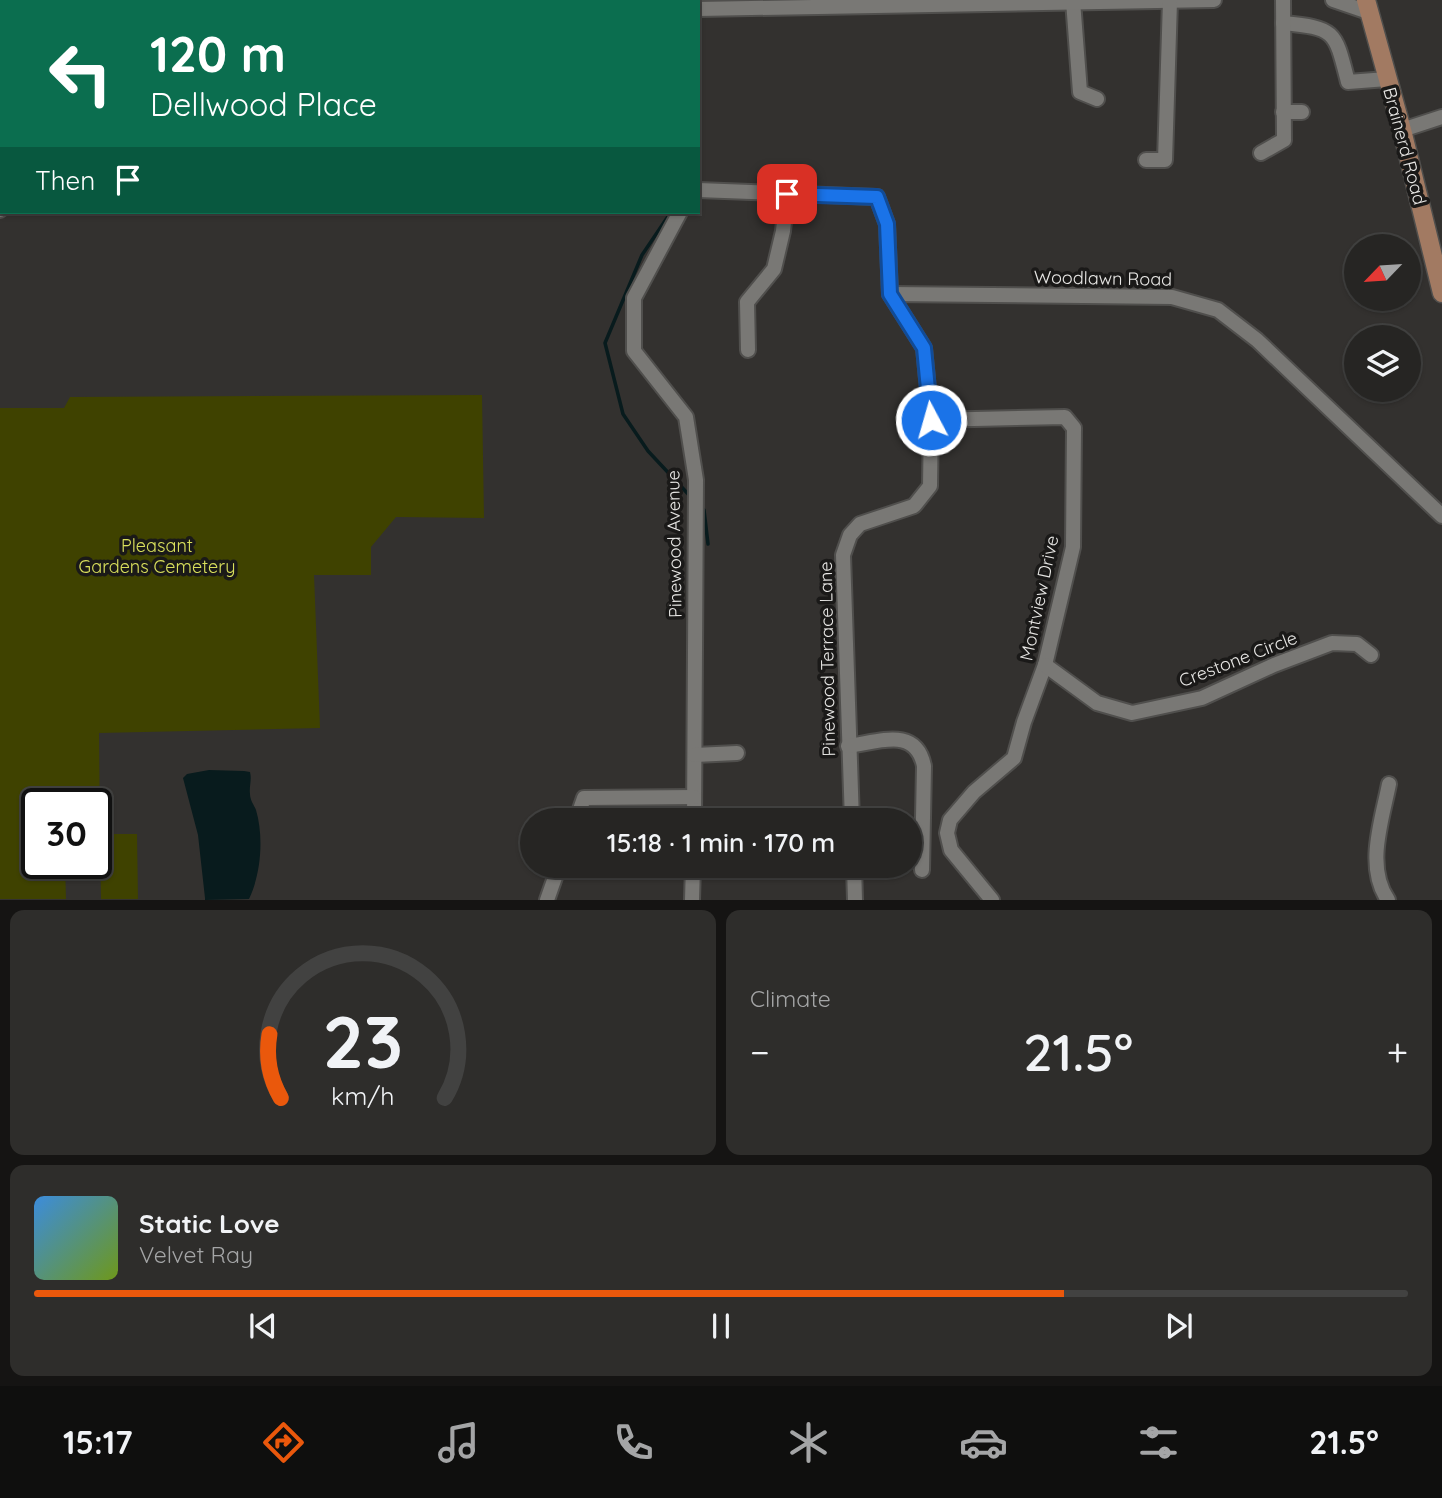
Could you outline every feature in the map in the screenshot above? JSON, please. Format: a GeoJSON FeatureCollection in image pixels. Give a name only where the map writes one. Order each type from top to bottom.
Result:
{"type":"FeatureCollection","features":[{"type":"Feature","properties":{"kind":"main road","name":"Brainerd Road"},"geometry":{"type":"LineString","coordinates":[[1367,6],[1402,130],[1442,293]]}},
{"type":"Feature","properties":{"kind":"street"},"geometry":{"type":"LineString","coordinates":[[700,9],[919,2],[1214,0]]}},
{"type":"Feature","properties":{"kind":"street"},"geometry":{"type":"LineString","coordinates":[[1261,153],[1284,140],[1283,0]]}},
{"type":"Feature","properties":{"kind":"street"},"geometry":{"type":"LineString","coordinates":[[1333,0],[1367,6]]}},
{"type":"Feature","properties":{"kind":"street"},"geometry":{"type":"LineString","coordinates":[[1073,1],[1080,92],[1097,99]]}},
{"type":"Feature","properties":{"kind":"street"},"geometry":{"type":"LineString","coordinates":[[1146,160],[1165,160],[1170,1]]}},
{"type":"Feature","properties":{"kind":"street"},"geometry":{"type":"LineString","coordinates":[[1283,23],[1318,26],[1330,34],[1339,48],[1348,82],[1387,79]]}},
{"type":"Feature","properties":{"kind":"street"},"geometry":{"type":"LineString","coordinates":[[1283,112],[1302,113]]}},
{"type":"Feature","properties":{"kind":"street"},"geometry":{"type":"LineString","coordinates":[[1402,130],[1442,117]]}},
{"type":"Feature","properties":{"kind":"street"},"geometry":{"type":"LineString","coordinates":[[700,190],[877,197],[887,224],[890,294],[924,348],[931,420]]}},
{"type":"Feature","properties":{"kind":"street"},"geometry":{"type":"LineString","coordinates":[[748,350],[747,302],[774,269],[783,231],[787,194]]}},
{"type":"Feature","properties":{"kind":"street","name":"Pinewood Avenue"},"geometry":{"type":"LineString","coordinates":[[679,214],[634,298],[634,351],[686,416],[695,480],[694,808]]}},
{"type":"Feature","properties":{"kind":"street","name":"Woodlawn Road"},"geometry":{"type":"LineString","coordinates":[[890,294],[1172,297],[1218,310],[1257,340],[1442,516]]}},
{"type":"Feature","properties":{"kind":"street","name":"Montview Drive"},"geometry":{"type":"LineString","coordinates":[[931,420],[1065,417],[1074,428],[1073,547],[1045,665],[1014,758],[975,792],[950,820],[947,833],[951,850],[992,900]]}},
{"type":"Feature","properties":{"kind":"street","name":"Pinewood Terrace Lane"},"geometry":{"type":"LineString","coordinates":[[851,808],[843,555],[849,536],[860,524],[914,506],[930,486],[931,420]]}},
{"type":"Feature","properties":{"kind":"street","name":"Crestone Circle"},"geometry":{"type":"LineString","coordinates":[[1045,665],[1097,704],[1132,713],[1202,698],[1274,665],[1332,643],[1357,644],[1371,655]]}},
{"type":"Feature","properties":{"kind":"street"},"geometry":{"type":"LineString","coordinates":[[848,746],[899,739],[916,745],[922,755],[922,870]]}},
{"type":"Feature","properties":{"kind":"street"},"geometry":{"type":"LineString","coordinates":[[695,755],[737,753]]}},
{"type":"Feature","properties":{"kind":"street"},"geometry":{"type":"LineString","coordinates":[[1388,900],[1377,877],[1377,852],[1389,784]]}},
{"type":"Feature","properties":{"kind":"street"},"geometry":{"type":"LineString","coordinates":[[581,808],[584,799],[694,796]]}},
{"type":"Feature","properties":{"kind":"street"},"geometry":{"type":"LineString","coordinates":[[547,900],[555,878]]}},
{"type":"Feature","properties":{"kind":"street"},"geometry":{"type":"LineString","coordinates":[[692,900],[693,878]]}},
{"type":"Feature","properties":{"kind":"street"},"geometry":{"type":"LineString","coordinates":[[854,878],[855,900]]}},
{"type":"Feature","properties":{"kind":"green space","name":"Pleasant Gardens Cemetery"},"geometry":{"type":"Polygon","coordinates":[[[482,395],[484,518],[396,517],[371,547],[371,575],[314,575],[320,728],[99,733],[100,788],[21,788],[21,879],[65,879],[66,899],[0,899],[0,408],[64,408],[70,397],[482,395]]]}},
{"type":"Feature","properties":{"kind":"green space","name":"Pleasant Gardens Cemetery"},"geometry":{"type":"Polygon","coordinates":[[[112,834],[137,834],[138,899],[101,899],[101,879],[112,879],[112,834]]]}},
{"type":"Feature","properties":{"kind":"shaded area"},"geometry":{"type":"Polygon","coordinates":[[[209,770],[250,772],[250,796],[256,810],[260,843],[259,867],[249,899],[205,900],[198,835],[183,778],[187,774],[209,770]]]}},
{"type":"Feature","properties":{"kind":"waterway"},"geometry":{"type":"LineString","coordinates":[[670,214],[642,255],[605,343],[623,414],[648,451],[690,496]]}},
{"type":"Feature","properties":{"kind":"waterway"},"geometry":{"type":"LineString","coordinates":[[700,506],[704,510],[708,544]]}},
{"type":"Feature","properties":{"kind":"route"},"geometry":{"type":"LineString","coordinates":[[787,194],[877,197],[887,224],[890,294],[924,348],[931,420]]}}]}
